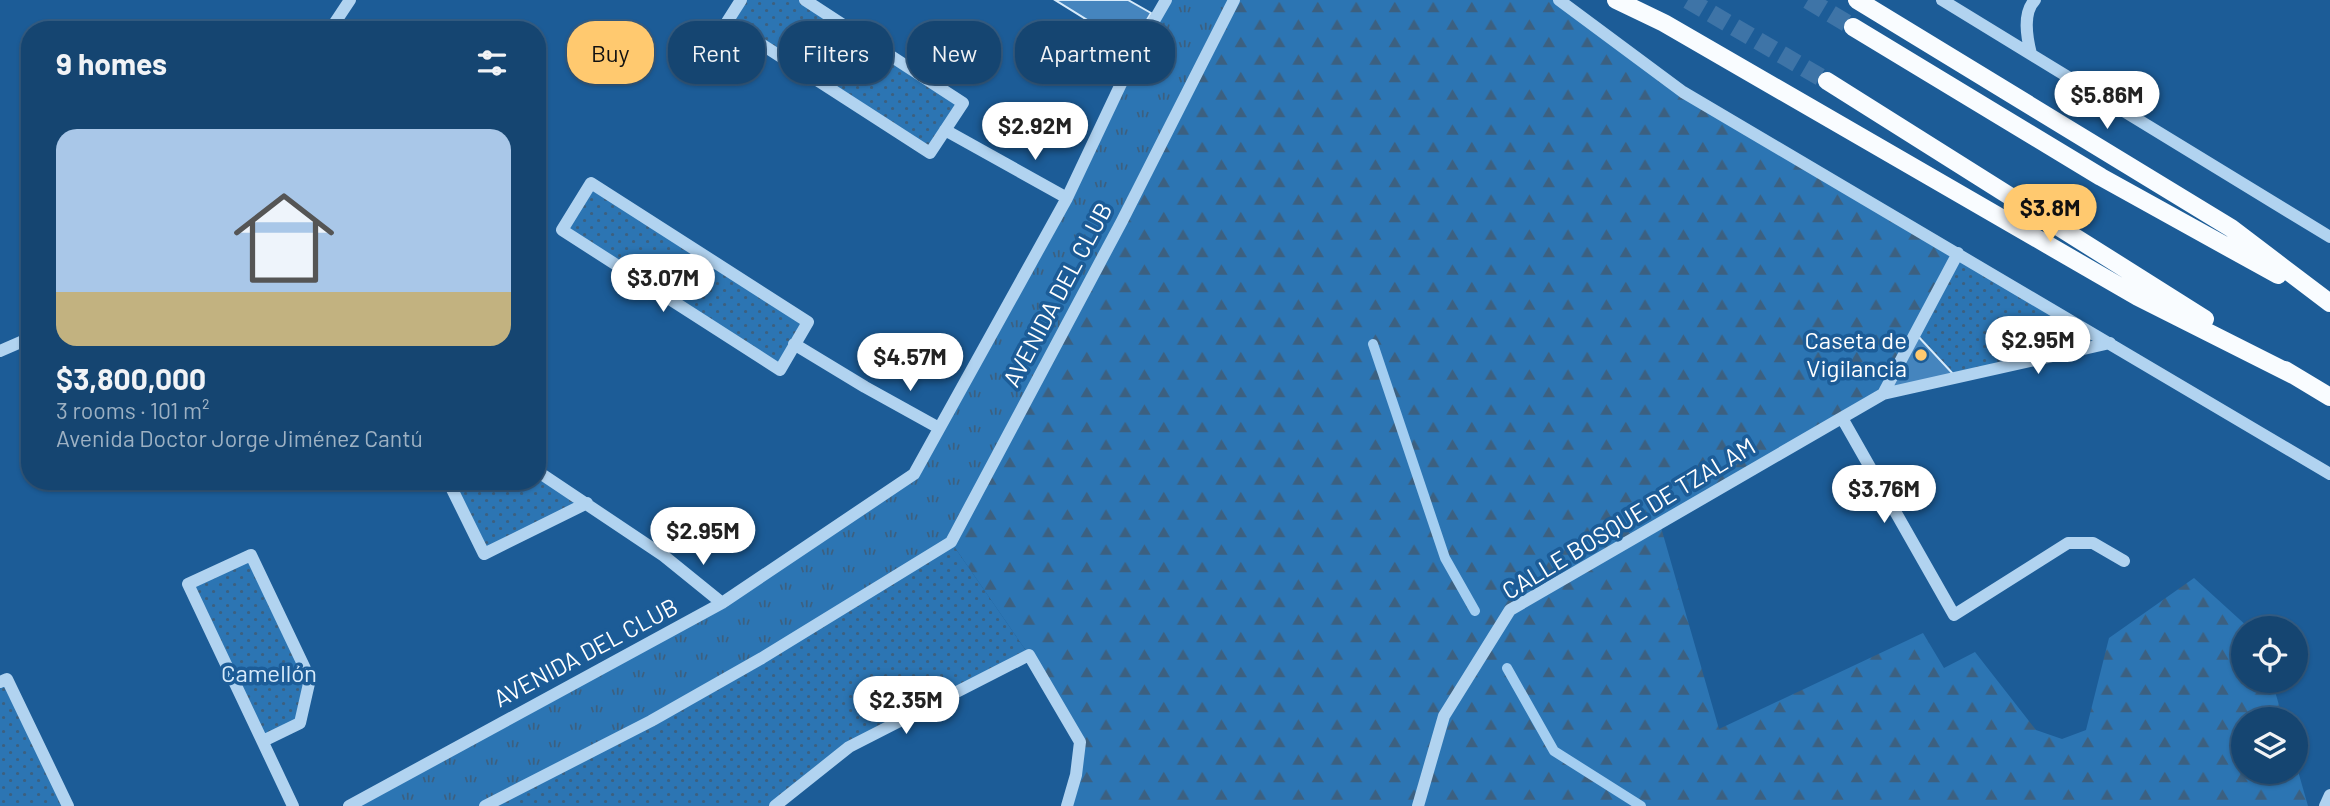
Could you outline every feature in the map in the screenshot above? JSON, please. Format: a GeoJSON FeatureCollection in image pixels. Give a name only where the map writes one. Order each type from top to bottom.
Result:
{"type":"FeatureCollection","features":[{"type":"Feature","properties":{"kind":"main road"},"geometry":{"type":"LineString","coordinates":[[1616,0],[1664,23],[2138,297],[2293,375]]}},
{"type":"Feature","properties":{"kind":"main road"},"geometry":{"type":"LineString","coordinates":[[1857,0],[2231,228],[2330,304]]}},
{"type":"Feature","properties":{"kind":"main road"},"geometry":{"type":"LineString","coordinates":[[1853,27],[2101,177],[2330,304]]}},
{"type":"Feature","properties":{"kind":"main road"},"geometry":{"type":"LineString","coordinates":[[1827,80],[2330,397]]}},
{"type":"Feature","properties":{"kind":"street"},"geometry":{"type":"LineString","coordinates":[[336,21],[350,0]]}},
{"type":"Feature","properties":{"kind":"street"},"geometry":{"type":"LineString","coordinates":[[741,0],[727,22],[930,153],[963,103],[805,0]]}},
{"type":"Feature","properties":{"kind":"street","name":"AVENIDA DEL CLUB"},"geometry":{"type":"LineString","coordinates":[[349,806],[722,603],[914,474],[1066,198],[1136,52],[1166,0]]}},
{"type":"Feature","properties":{"kind":"street","name":"AVENIDA DEL CLUB"},"geometry":{"type":"LineString","coordinates":[[485,806],[650,721],[762,658],[951,542],[1122,221],[1234,0]]}},
{"type":"Feature","properties":{"kind":"street"},"geometry":{"type":"LineString","coordinates":[[1559,0],[1683,92],[2330,474]]}},
{"type":"Feature","properties":{"kind":"street"},"geometry":{"type":"LineString","coordinates":[[1942,0],[2330,237]]}},
{"type":"Feature","properties":{"kind":"street"},"geometry":{"type":"LineString","coordinates":[[2031,54],[2027,34],[2029,6],[2035,0]]}},
{"type":"Feature","properties":{"kind":"street"},"geometry":{"type":"LineString","coordinates":[[945,130],[1066,198]]}},
{"type":"Feature","properties":{"kind":"street"},"geometry":{"type":"LineString","coordinates":[[591,183],[808,322],[794,344],[780,370],[562,230],[591,183]]}},
{"type":"Feature","properties":{"kind":"street"},"geometry":{"type":"LineString","coordinates":[[1883,394],[1958,253]]}},
{"type":"Feature","properties":{"kind":"street"},"geometry":{"type":"LineString","coordinates":[[0,351],[21,342]]}},
{"type":"Feature","properties":{"kind":"street","name":"CALLE BOSQUE DE TZALAM"},"geometry":{"type":"LineString","coordinates":[[1418,806],[1444,716],[1510,610],[1883,394],[2110,343]]}},
{"type":"Feature","properties":{"kind":"street"},"geometry":{"type":"LineString","coordinates":[[794,344],[939,428]]}},
{"type":"Feature","properties":{"kind":"street"},"geometry":{"type":"LineString","coordinates":[[1842,418],[1954,615],[2068,543],[2093,543],[2124,561]]}},
{"type":"Feature","properties":{"kind":"street"},"geometry":{"type":"LineString","coordinates":[[546,477],[664,556],[722,603]]}},
{"type":"Feature","properties":{"kind":"street"},"geometry":{"type":"LineString","coordinates":[[452,490],[484,554],[587,502]]}},
{"type":"Feature","properties":{"kind":"street"},"geometry":{"type":"LineString","coordinates":[[263,741],[300,723],[310,679],[251,555],[188,584],[293,806]]}},
{"type":"Feature","properties":{"kind":"street"},"geometry":{"type":"LineString","coordinates":[[775,806],[849,747],[1030,654],[1080,742],[1076,775],[1067,806]]}},
{"type":"Feature","properties":{"kind":"street"},"geometry":{"type":"LineString","coordinates":[[0,682],[7,679],[68,806]]}},
{"type":"Feature","properties":{"kind":"street"},"geometry":{"type":"LineString","coordinates":[[2325,806],[2330,795]]}},
{"type":"Feature","properties":{"kind":"green space"},"geometry":{"type":"Polygon","coordinates":[[[741,0],[805,0],[837,21],[779,21],[779,56],[765,47],[765,21],[728,21],[741,0]]]}},
{"type":"Feature","properties":{"kind":"green space"},"geometry":{"type":"Polygon","coordinates":[[[1166,0],[1234,0],[951,542],[762,658],[485,806],[348,806],[722,603],[914,474],[1121,84],[1175,84],[1175,21],[1155,21],[1166,0]]]}},
{"type":"Feature","properties":{"kind":"green space"},"geometry":{"type":"Polygon","coordinates":[[[1234,0],[1563,0],[1683,92],[1958,253],[1883,394],[1660,524],[1719,729],[1923,633],[1944,668],[1975,652],[2036,730],[2062,739],[2086,730],[2109,638],[2194,578],[2236,616],[2231,616],[2231,693],[2275,693],[2280,707],[2231,707],[2231,784],[2302,784],[2308,806],[1069,806],[1080,742],[1029,655],[951,542],[1234,0]]]}},
{"type":"Feature","properties":{"kind":"green space"},"geometry":{"type":"Polygon","coordinates":[[[893,57],[907,66],[907,84],[934,84],[963,103],[930,153],[823,84],[893,84],[893,57]]]}},
{"type":"Feature","properties":{"kind":"green space"},"geometry":{"type":"Polygon","coordinates":[[[591,183],[808,322],[778,368],[562,230],[591,183]]]}},
{"type":"Feature","properties":{"kind":"green space"},"geometry":{"type":"Polygon","coordinates":[[[1958,253],[2110,343],[1958,377],[1915,332],[1958,253]]]}},
{"type":"Feature","properties":{"kind":"green space"},"geometry":{"type":"Polygon","coordinates":[[[546,477],[587,503],[484,554],[452,490],[546,490],[546,477]]]}},
{"type":"Feature","properties":{"kind":"green space"},"geometry":{"type":"Polygon","coordinates":[[[951,542],[1029,655],[849,747],[775,806],[485,806],[651,721],[951,542]]]}},
{"type":"Feature","properties":{"kind":"green space","name":"Camellón"},"geometry":{"type":"Polygon","coordinates":[[[251,555],[310,679],[300,723],[263,741],[188,584],[251,555]]]}},
{"type":"Feature","properties":{"kind":"green space"},"geometry":{"type":"Polygon","coordinates":[[[7,679],[68,806],[0,806],[0,682],[7,679]]]}},
{"type":"Feature","properties":{"kind":"building"},"geometry":{"type":"Polygon","coordinates":[[[1055,0],[1128,0],[1151,13],[1146,21],[1089,21],[1055,0]]]}},
{"type":"Feature","properties":{"kind":"building","name":"Caseta de Vigilancia"},"geometry":{"type":"Polygon","coordinates":[[[1916,334],[1955,376],[1888,391],[1916,334]]]}},
{"type":"Feature","properties":{"kind":"waterway"},"geometry":{"type":"LineString","coordinates":[[1373,344],[1445,558],[1475,611]]}},
{"type":"Feature","properties":{"kind":"waterway"},"geometry":{"type":"LineString","coordinates":[[1507,668],[1554,751],[1641,806]]}},
{"type":"Feature","properties":{"kind":"tunnel"},"geometry":{"type":"LineString","coordinates":[[1688,0],[1827,81]]}},
{"type":"Feature","properties":{"kind":"tunnel"},"geometry":{"type":"LineString","coordinates":[[1808,0],[1853,27]]}},
{"type":"Feature","properties":{"kind":"place","name":"Caseta de Vigilancia"},"geometry":{"type":"Point","coordinates":[1921,355]}}]}
